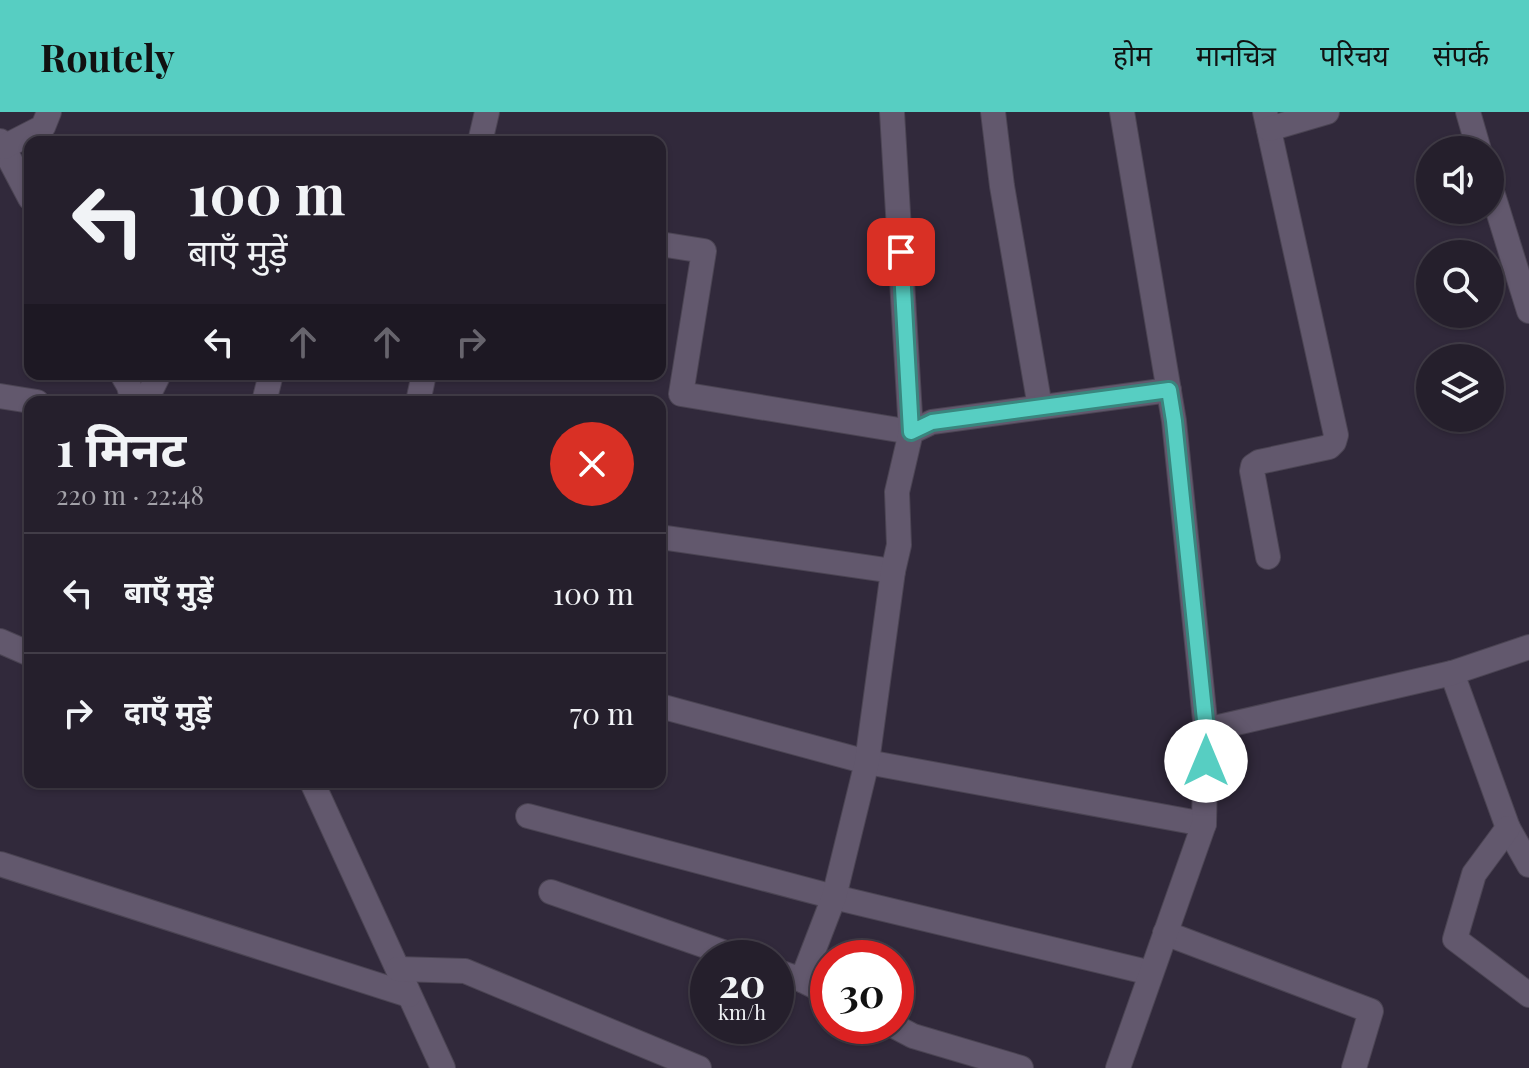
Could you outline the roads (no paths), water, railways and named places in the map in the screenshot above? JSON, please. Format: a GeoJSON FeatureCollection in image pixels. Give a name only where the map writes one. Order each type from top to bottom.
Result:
{"type":"FeatureCollection","features":[{"type":"Feature","properties":{"kind":"street"},"geometry":{"type":"LineString","coordinates":[[24,186],[2,144],[43,127],[49,112]]}},
{"type":"Feature","properties":{"kind":"street"},"geometry":{"type":"LineString","coordinates":[[481,136],[487,112]]}},
{"type":"Feature","properties":{"kind":"street"},"geometry":{"type":"LineString","coordinates":[[802,980],[834,897],[867,762],[899,545],[897,492],[911,432],[892,112]]}},
{"type":"Feature","properties":{"kind":"street"},"geometry":{"type":"LineString","coordinates":[[993,112],[1002,186],[1040,407]]}},
{"type":"Feature","properties":{"kind":"street"},"geometry":{"type":"LineString","coordinates":[[1118,1068],[1204,824],[1206,730],[1174,421],[1122,112]]}},
{"type":"Feature","properties":{"kind":"street"},"geometry":{"type":"LineString","coordinates":[[1268,557],[1253,466],[1259,462],[1329,447],[1336,435],[1267,120],[1327,112]]}},
{"type":"Feature","properties":{"kind":"street"},"geometry":{"type":"LineString","coordinates":[[1468,112],[1475,136]]}},
{"type":"Feature","properties":{"kind":"street"},"geometry":{"type":"LineString","coordinates":[[1503,224],[1527,297]]}},
{"type":"Feature","properties":{"kind":"street"},"geometry":{"type":"LineString","coordinates":[[666,245],[704,251],[681,394],[911,432],[932,422],[1169,390]]}},
{"type":"Feature","properties":{"kind":"street"},"geometry":{"type":"LineString","coordinates":[[0,396],[24,400]]}},
{"type":"Feature","properties":{"kind":"street"},"geometry":{"type":"LineString","coordinates":[[666,538],[893,571]]}},
{"type":"Feature","properties":{"kind":"street"},"geometry":{"type":"LineString","coordinates":[[0,641],[24,651]]}},
{"type":"Feature","properties":{"kind":"street"},"geometry":{"type":"LineString","coordinates":[[1206,730],[1452,673],[1529,647]]}},
{"type":"Feature","properties":{"kind":"street"},"geometry":{"type":"LineString","coordinates":[[1452,673],[1508,828],[1529,865]]}},
{"type":"Feature","properties":{"kind":"street"},"geometry":{"type":"LineString","coordinates":[[666,708],[867,762],[1204,824]]}},
{"type":"Feature","properties":{"kind":"street"},"geometry":{"type":"LineString","coordinates":[[315,788],[443,1068]]}},
{"type":"Feature","properties":{"kind":"street"},"geometry":{"type":"LineString","coordinates":[[528,816],[834,897],[1151,973]]}},
{"type":"Feature","properties":{"kind":"street"},"geometry":{"type":"LineString","coordinates":[[1508,828],[1474,874],[1455,939],[1529,995]]}},
{"type":"Feature","properties":{"kind":"street"},"geometry":{"type":"LineString","coordinates":[[0,864],[409,995]]}},
{"type":"Feature","properties":{"kind":"street"},"geometry":{"type":"LineString","coordinates":[[551,892],[690,941]]}},
{"type":"Feature","properties":{"kind":"street"},"geometry":{"type":"LineString","coordinates":[[1165,933],[1371,1011],[1354,1068]]}},
{"type":"Feature","properties":{"kind":"street"},"geometry":{"type":"LineString","coordinates":[[398,969],[465,971],[699,1068]]}},
{"type":"Feature","properties":{"kind":"street"},"geometry":{"type":"LineString","coordinates":[[794,977],[810,984]]}},
{"type":"Feature","properties":{"kind":"street"},"geometry":{"type":"LineString","coordinates":[[914,1036],[1021,1068]]}}]}
